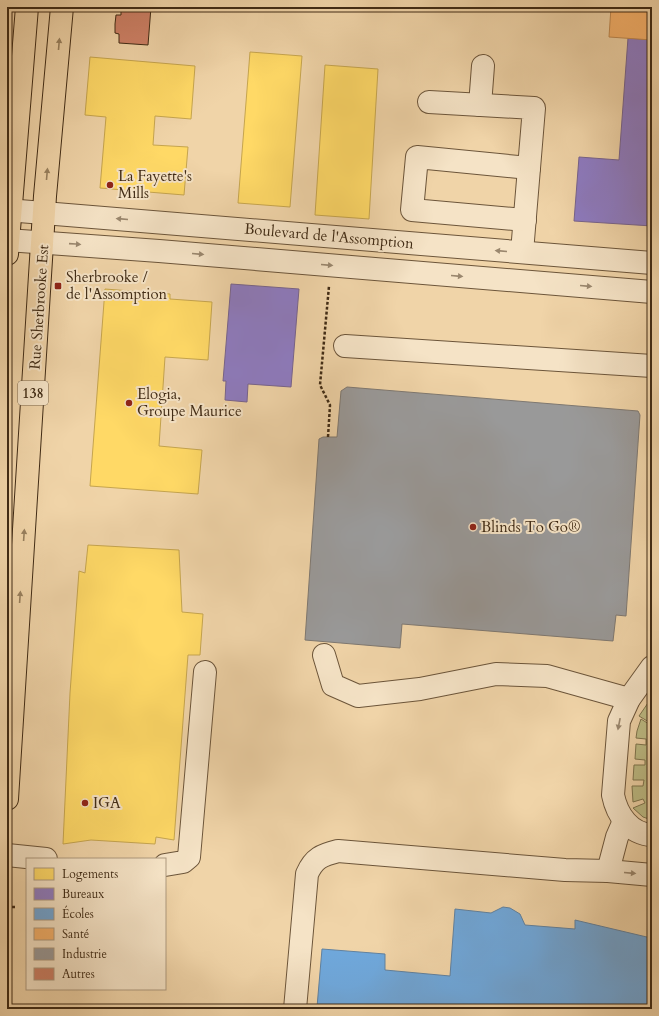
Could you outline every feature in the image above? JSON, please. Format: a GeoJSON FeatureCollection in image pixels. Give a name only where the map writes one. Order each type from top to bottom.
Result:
{"type":"FeatureCollection","features":[{"type":"Feature","properties":{"kind":"main road"},"geometry":{"type":"LineString","coordinates":[[7,245],[14,87],[27,7]]}},
{"type":"Feature","properties":{"kind":"main road","name":"Rue Sherbrooke Est"},"geometry":{"type":"LineString","coordinates":[[7,799],[45,213],[62,7]]}},
{"type":"Feature","properties":{"kind":"street"},"geometry":{"type":"LineString","coordinates":[[480,105],[483,66]]}},
{"type":"Feature","properties":{"kind":"street"},"geometry":{"type":"LineString","coordinates":[[429,102],[534,108],[522,252]]}},
{"type":"Feature","properties":{"kind":"street"},"geometry":{"type":"LineString","coordinates":[[525,220],[412,210],[417,157],[529,168]]}},
{"type":"Feature","properties":{"kind":"street","name":"Boulevard de l'Assomption"},"geometry":{"type":"LineString","coordinates":[[9,210],[652,263]]}},
{"type":"Feature","properties":{"kind":"street"},"geometry":{"type":"LineString","coordinates":[[159,251],[161,222]]}},
{"type":"Feature","properties":{"kind":"street","name":"Boulevard de l'Assomption"},"geometry":{"type":"LineString","coordinates":[[7,245],[43,242],[652,292]]}},
{"type":"Feature","properties":{"kind":"street"},"geometry":{"type":"LineString","coordinates":[[345,346],[652,366]]}},
{"type":"Feature","properties":{"kind":"street"},"geometry":{"type":"LineString","coordinates":[[324,655],[333,685],[358,696],[420,689],[496,674],[547,676],[629,700]]}},
{"type":"Feature","properties":{"kind":"street"},"geometry":{"type":"LineString","coordinates":[[652,667],[629,700],[619,721],[613,785],[615,805],[624,820],[638,832],[652,835]]}},
{"type":"Feature","properties":{"kind":"street"},"geometry":{"type":"LineString","coordinates":[[166,865],[183,862],[189,857],[204,672]]}},
{"type":"Feature","properties":{"kind":"street"},"geometry":{"type":"LineString","coordinates":[[608,871],[617,837],[624,820]]}},
{"type":"Feature","properties":{"kind":"street"},"geometry":{"type":"LineString","coordinates":[[295,1009],[307,874],[311,864],[320,856],[338,851],[565,870],[608,871],[652,875]]}},
{"type":"Feature","properties":{"kind":"street"},"geometry":{"type":"LineString","coordinates":[[7,855],[36,858]]}},
{"type":"Feature","properties":{"kind":"path"},"geometry":{"type":"LineString","coordinates":[[328,437],[330,405],[320,385],[329,283]]}},
{"type":"Feature","properties":{"kind":"shaded area"},"geometry":{"type":"Polygon","coordinates":[[[650,700],[652,702],[652,724],[639,716],[650,700]]]}},
{"type":"Feature","properties":{"kind":"shaded area"},"geometry":{"type":"Polygon","coordinates":[[[641,719],[652,726],[652,820],[643,817],[633,808],[645,803],[643,799],[633,802],[632,786],[643,786],[644,780],[633,780],[634,765],[645,765],[645,760],[635,759],[636,744],[646,745],[646,739],[636,738],[641,719]]]}},
{"type":"Feature","properties":{"kind":"building: Logements"},"geometry":{"type":"Polygon","coordinates":[[[250,52],[302,56],[290,207],[238,203],[250,52]]]}},
{"type":"Feature","properties":{"kind":"building: Logements"},"geometry":{"type":"Polygon","coordinates":[[[90,57],[195,66],[191,119],[155,116],[153,145],[188,147],[184,195],[100,188],[106,117],[85,115],[90,57]]]}},
{"type":"Feature","properties":{"kind":"building: Logements"},"geometry":{"type":"Polygon","coordinates":[[[325,65],[378,69],[369,219],[315,215],[325,65]]]}},
{"type":"Feature","properties":{"kind":"building: Logements","name":"Elogia, Groupe Maurice"},"geometry":{"type":"Polygon","coordinates":[[[105,289],[170,294],[170,299],[212,302],[208,360],[165,357],[159,446],[202,450],[198,494],[90,486],[105,289]]]}},
{"type":"Feature","properties":{"kind":"building: Logements"},"geometry":{"type":"Polygon","coordinates":[[[88,545],[179,550],[182,612],[203,614],[200,655],[188,655],[174,840],[156,837],[155,844],[91,840],[63,844],[70,693],[79,571],[85,573],[88,545]]]}},
{"type":"Feature","properties":{"kind":"building: Bureaux"},"geometry":{"type":"Polygon","coordinates":[[[628,38],[652,40],[652,226],[574,221],[579,157],[619,160],[628,38]]]}},
{"type":"Feature","properties":{"kind":"building: Bureaux"},"geometry":{"type":"Polygon","coordinates":[[[231,284],[299,289],[291,387],[248,384],[247,402],[225,400],[226,381],[223,381],[231,284]]]}},
{"type":"Feature","properties":{"kind":"building: Écoles"},"geometry":{"type":"Polygon","coordinates":[[[503,907],[510,908],[520,914],[525,925],[575,929],[575,920],[651,938],[648,967],[652,967],[652,1009],[325,1009],[317,1007],[322,949],[385,954],[385,970],[450,976],[455,909],[491,913],[503,907]]]}},
{"type":"Feature","properties":{"kind":"building: Santé"},"geometry":{"type":"Polygon","coordinates":[[[611,7],[652,7],[652,40],[609,37],[611,7]]]}},
{"type":"Feature","properties":{"kind":"building: Industrie","name":"Blinds To Go®"},"geometry":{"type":"Polygon","coordinates":[[[347,387],[638,411],[640,415],[626,616],[616,615],[613,641],[402,624],[400,648],[305,640],[319,439],[323,437],[337,437],[341,391],[347,387]]]}},
{"type":"Feature","properties":{"kind":"building: Autres"},"geometry":{"type":"Polygon","coordinates":[[[121,7],[151,7],[148,45],[119,43],[119,34],[115,33],[115,24],[116,15],[121,15],[121,7]]]}},
{"type":"Feature","properties":{"kind":"place","name":"La Fayette's Mills"},"geometry":{"type":"Point","coordinates":[110,185]}},
{"type":"Feature","properties":{"kind":"place","name":"Sherbrooke / de l'Assomption"},"geometry":{"type":"Point","coordinates":[58,286]}},
{"type":"Feature","properties":{"kind":"place","name":"Elogia, Groupe Maurice"},"geometry":{"type":"Point","coordinates":[129,403]}},
{"type":"Feature","properties":{"kind":"place","name":"Blinds To Go®"},"geometry":{"type":"Point","coordinates":[473,527]}},
{"type":"Feature","properties":{"kind":"place","name":"IGA"},"geometry":{"type":"Point","coordinates":[85,803]}}]}
